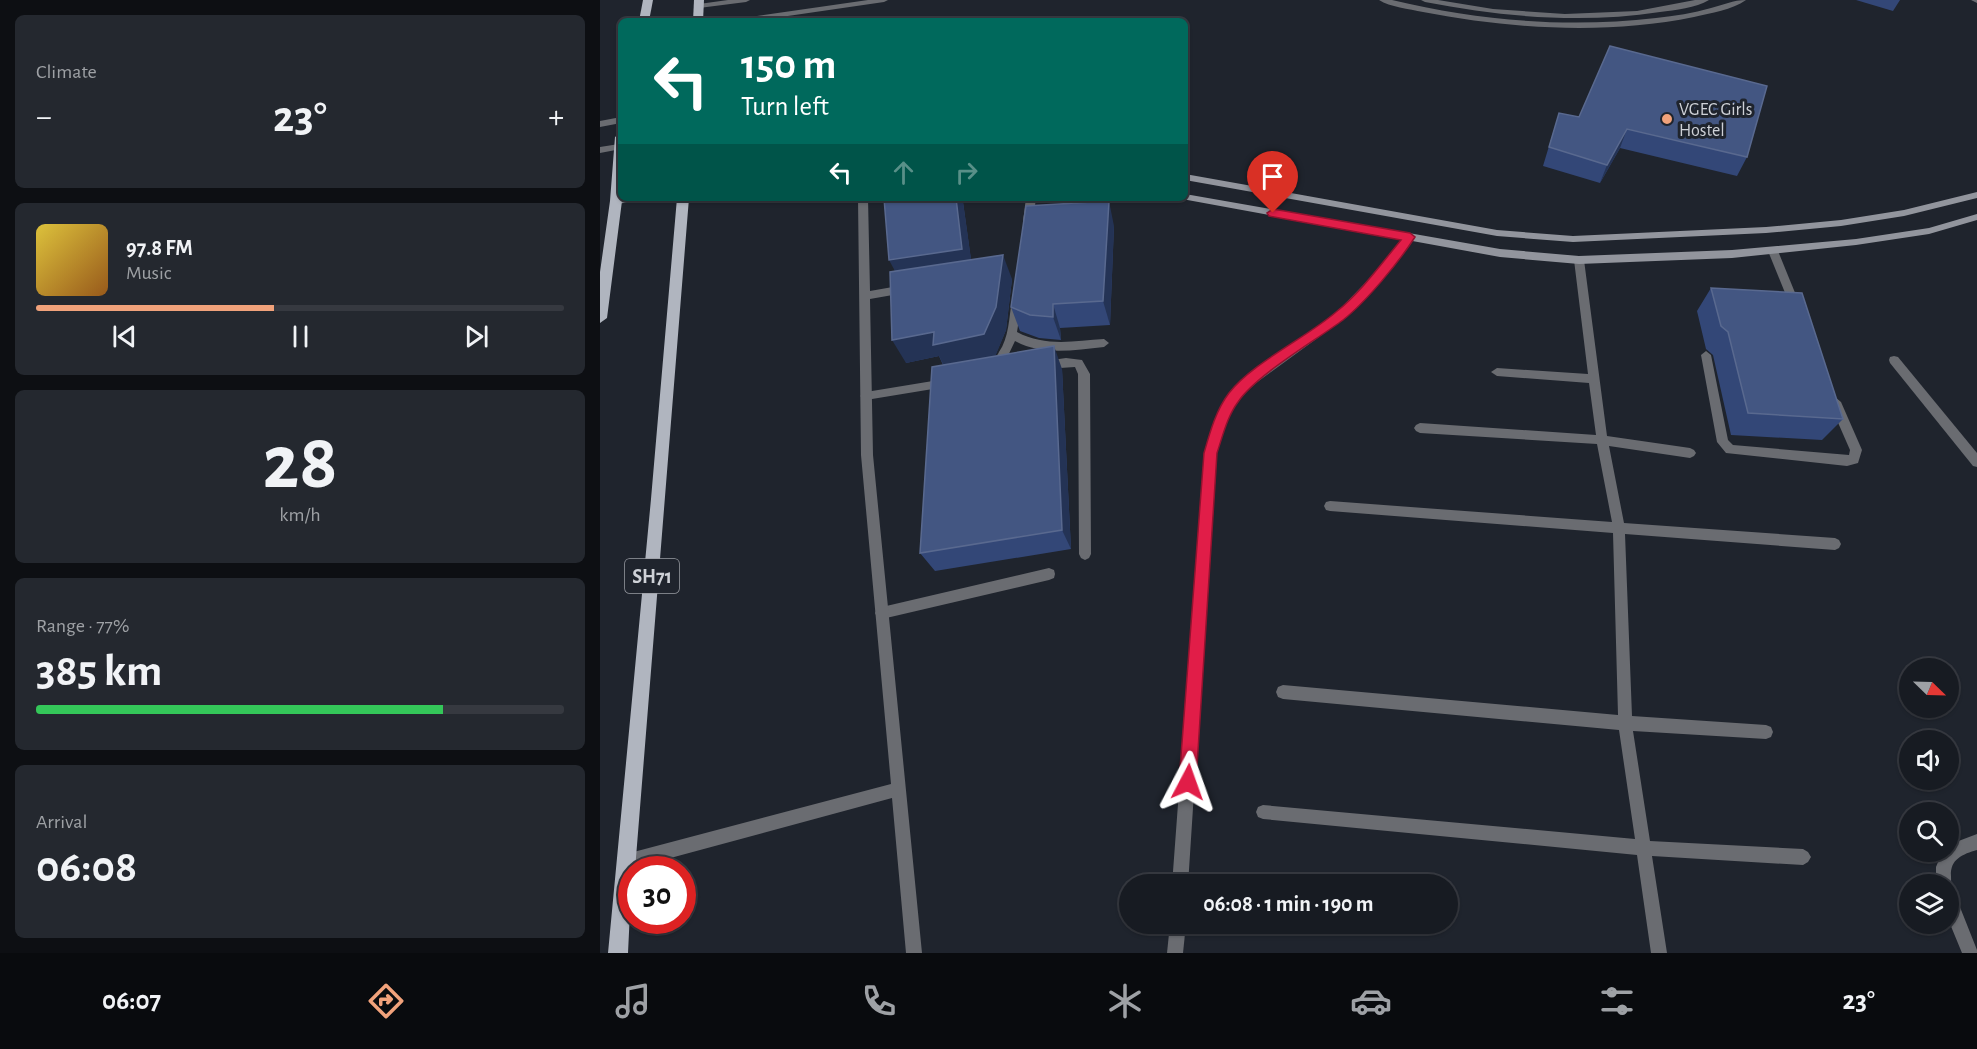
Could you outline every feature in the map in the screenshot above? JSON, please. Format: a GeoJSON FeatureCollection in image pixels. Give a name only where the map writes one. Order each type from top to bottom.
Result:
{"type":"FeatureCollection","features":[{"type":"Feature","properties":{"kind":"main road"},"geometry":{"type":"LineString","coordinates":[[645,18],[648,0]]}},
{"type":"Feature","properties":{"kind":"main road"},"geometry":{"type":"LineString","coordinates":[[698,18],[699,3]]}},
{"type":"Feature","properties":{"kind":"main road"},"geometry":{"type":"LineString","coordinates":[[600,318],[618,172]]}},
{"type":"Feature","properties":{"kind":"main road"},"geometry":{"type":"LineString","coordinates":[[1188,178],[1487,231],[1573,239],[1674,236],[1841,223],[1915,210],[1977,195]]}},
{"type":"Feature","properties":{"kind":"main road"},"geometry":{"type":"LineString","coordinates":[[1188,198],[1532,257],[1579,260],[1670,258],[1773,251],[1929,231],[1977,217]]}},
{"type":"Feature","properties":{"kind":"main road","name":"SH71"},"geometry":{"type":"LineString","coordinates":[[627,856],[659,499],[683,201]]}},
{"type":"Feature","properties":{"kind":"main road"},"geometry":{"type":"LineString","coordinates":[[1841,223],[1856,242]]}},
{"type":"Feature","properties":{"kind":"main road"},"geometry":{"type":"LineString","coordinates":[[1531,236],[1532,257]]}},
{"type":"Feature","properties":{"kind":"main road","name":"SH71"},"geometry":{"type":"LineString","coordinates":[[618,953],[620,934]]}},
{"type":"Feature","properties":{"kind":"street"},"geometry":{"type":"LineString","coordinates":[[699,3],[746,0]]}},
{"type":"Feature","properties":{"kind":"street"},"geometry":{"type":"LineString","coordinates":[[757,18],[884,0]]}},
{"type":"Feature","properties":{"kind":"street"},"geometry":{"type":"LineString","coordinates":[[1387,0],[1453,16],[1504,24],[1621,24],[1696,15],[1742,0]]}},
{"type":"Feature","properties":{"kind":"street"},"geometry":{"type":"LineString","coordinates":[[1425,0],[1505,14],[1615,14],[1647,11],[1705,0]]}},
{"type":"Feature","properties":{"kind":"street"},"geometry":{"type":"LineString","coordinates":[[1615,14],[1621,24]]}},
{"type":"Feature","properties":{"kind":"street"},"geometry":{"type":"LineString","coordinates":[[600,124],[618,121]]}},
{"type":"Feature","properties":{"kind":"street"},"geometry":{"type":"LineString","coordinates":[[600,150],[618,143]]}},
{"type":"Feature","properties":{"kind":"street"},"geometry":{"type":"LineString","coordinates":[[862,201],[867,455],[914,953]]}},
{"type":"Feature","properties":{"kind":"street"},"geometry":{"type":"LineString","coordinates":[[1026,237],[1031,201]]}},
{"type":"Feature","properties":{"kind":"street"},"geometry":{"type":"LineString","coordinates":[[1181,874],[1210,453],[1221,418],[1234,396],[1252,380],[1341,315],[1374,281],[1410,237]]}},
{"type":"Feature","properties":{"kind":"street"},"geometry":{"type":"LineString","coordinates":[[1773,251],[1801,320]]}},
{"type":"Feature","properties":{"kind":"street"},"geometry":{"type":"LineString","coordinates":[[1579,260],[1602,440],[1619,527],[1625,723],[1659,953]]}},
{"type":"Feature","properties":{"kind":"street"},"geometry":{"type":"LineString","coordinates":[[865,296],[913,287]]}},
{"type":"Feature","properties":{"kind":"street"},"geometry":{"type":"LineString","coordinates":[[990,372],[1003,359],[1012,334],[1018,292]]}},
{"type":"Feature","properties":{"kind":"street"},"geometry":{"type":"LineString","coordinates":[[1012,334],[1024,342],[1042,347],[1104,343]]}},
{"type":"Feature","properties":{"kind":"street"},"geometry":{"type":"LineString","coordinates":[[1706,355],[1723,442],[1726,447],[1737,452],[1847,461],[1854,459],[1856,450],[1828,385]]}},
{"type":"Feature","properties":{"kind":"street"},"geometry":{"type":"LineString","coordinates":[[1894,360],[1977,462]]}},
{"type":"Feature","properties":{"kind":"street"},"geometry":{"type":"LineString","coordinates":[[1032,368],[1071,361],[1078,363],[1084,374],[1086,554]]}},
{"type":"Feature","properties":{"kind":"street"},"geometry":{"type":"LineString","coordinates":[[1497,372],[1594,379]]}},
{"type":"Feature","properties":{"kind":"street"},"geometry":{"type":"LineString","coordinates":[[866,396],[952,376]]}},
{"type":"Feature","properties":{"kind":"street"},"geometry":{"type":"LineString","coordinates":[[1420,428],[1602,440],[1690,453]]}},
{"type":"Feature","properties":{"kind":"street"},"geometry":{"type":"LineString","coordinates":[[1330,506],[1835,544]]}},
{"type":"Feature","properties":{"kind":"street"},"geometry":{"type":"LineString","coordinates":[[882,613],[1049,574]]}},
{"type":"Feature","properties":{"kind":"street"},"geometry":{"type":"LineString","coordinates":[[1283,692],[1625,723],[1766,732]]}},
{"type":"Feature","properties":{"kind":"street"},"geometry":{"type":"LineString","coordinates":[[648,856],[898,789]]}},
{"type":"Feature","properties":{"kind":"street"},"geometry":{"type":"LineString","coordinates":[[1263,812],[1644,848],[1803,857]]}},
{"type":"Feature","properties":{"kind":"street"},"geometry":{"type":"LineString","coordinates":[[1942,874],[1946,857],[1952,851],[1977,842]]}},
{"type":"Feature","properties":{"kind":"street"},"geometry":{"type":"LineString","coordinates":[[1959,926],[1970,953]]}},
{"type":"Feature","properties":{"kind":"street"},"geometry":{"type":"LineString","coordinates":[[1175,953],[1177,934]]}},
{"type":"Feature","properties":{"kind":"building","name":"VGEC Girls Hostel"},"geometry":{"type":"Polygon","coordinates":[[[1610,46],[1767,86],[1747,157],[1627,129],[1607,165],[1549,147],[1559,113],[1579,117],[1610,46]]]}},
{"type":"Feature","properties":{"kind":"building"},"geometry":{"type":"Polygon","coordinates":[[[884,201],[956,201],[962,249],[889,260],[884,201]]]}},
{"type":"Feature","properties":{"kind":"building"},"geometry":{"type":"Polygon","coordinates":[[[1109,201],[1103,301],[1053,304],[1053,317],[1030,315],[1011,307],[1026,206],[1109,201]]]}},
{"type":"Feature","properties":{"kind":"building"},"geometry":{"type":"Polygon","coordinates":[[[1003,255],[996,307],[984,334],[933,345],[934,332],[892,340],[890,272],[1003,255]]]}},
{"type":"Feature","properties":{"kind":"building"},"geometry":{"type":"Polygon","coordinates":[[[1711,288],[1802,293],[1843,419],[1748,413],[1728,332],[1721,326],[1711,288]]]}},
{"type":"Feature","properties":{"kind":"building"},"geometry":{"type":"Polygon","coordinates":[[[1054,346],[1062,530],[920,553],[932,367],[1054,346]]]}},
{"type":"Feature","properties":{"kind":"place","name":"VGEC Girls Hostel"},"geometry":{"type":"Point","coordinates":[1667,119]}},
{"type":"Feature","properties":{"kind":"route"},"geometry":{"type":"LineString","coordinates":[[1188,782],[1210,453],[1221,418],[1234,396],[1252,380],[1341,315],[1374,281],[1410,237],[1273,213]]}}]}
